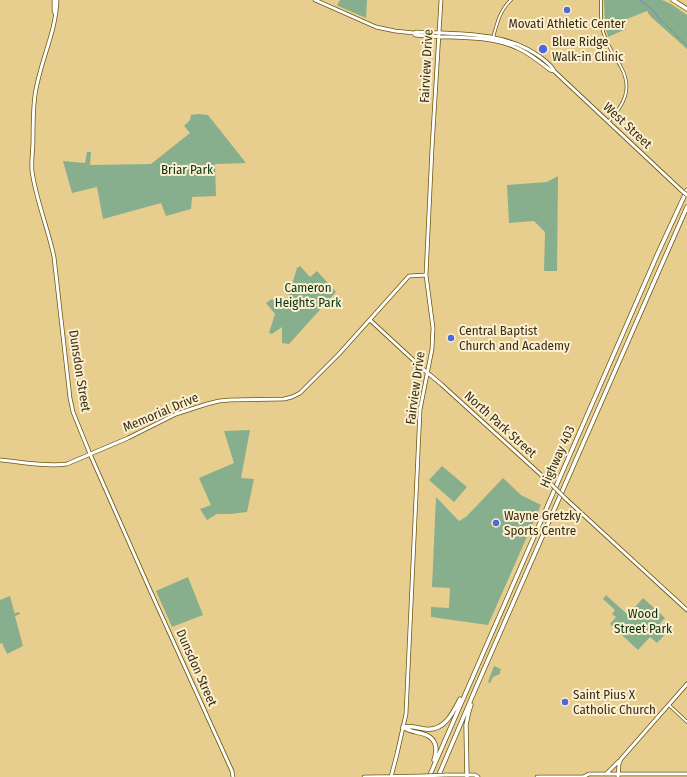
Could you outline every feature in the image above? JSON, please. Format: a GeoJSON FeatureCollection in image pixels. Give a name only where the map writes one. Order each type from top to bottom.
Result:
{"type":"FeatureCollection","features":[{"type":"Feature","properties":{"kind":"highway"},"geometry":{"type":"LineString","coordinates":[[673,0],[687,10]]}},
{"type":"Feature","properties":{"kind":"highway","name":"Highway 403"},"geometry":{"type":"LineString","coordinates":[[429,776],[687,190]]}},
{"type":"Feature","properties":{"kind":"highway","name":"Highway 403"},"geometry":{"type":"LineString","coordinates":[[438,777],[687,207]]}},
{"type":"Feature","properties":{"kind":"highway"},"geometry":{"type":"LineString","coordinates":[[403,727],[408,725],[426,729],[439,728],[446,722],[457,706],[475,671]]}},
{"type":"Feature","properties":{"kind":"highway"},"geometry":{"type":"LineString","coordinates":[[467,776],[466,726],[478,683]]}},
{"type":"Feature","properties":{"kind":"highway"},"geometry":{"type":"LineString","coordinates":[[403,727],[407,730],[430,736],[434,740],[436,754],[429,776]]}},
{"type":"Feature","properties":{"kind":"main road","name":"Dunsdon Street"},"geometry":{"type":"LineString","coordinates":[[54,0],[55,13]]}},
{"type":"Feature","properties":{"kind":"main road","name":"Dunsdon Street"},"geometry":{"type":"LineString","coordinates":[[57,0],[57,11],[55,13],[53,29],[39,72],[35,95],[32,170],[37,196],[53,252],[70,398],[90,454],[232,771],[233,777]]}},
{"type":"Feature","properties":{"kind":"main road","name":"West Street"},"geometry":{"type":"LineString","coordinates":[[315,0],[376,26],[395,31],[471,36],[493,39],[517,48],[532,56],[550,70],[554,71],[687,195]]}},
{"type":"Feature","properties":{"kind":"main road","name":"Fairview Drive"},"geometry":{"type":"LineString","coordinates":[[391,777],[403,727],[406,704],[420,410],[432,348],[433,328],[426,275],[441,0]]}},
{"type":"Feature","properties":{"kind":"main road","name":"Memorial Drive"},"geometry":{"type":"LineString","coordinates":[[0,460],[46,465],[67,464],[128,438],[176,414],[207,404],[219,401],[284,399],[292,397],[300,393],[339,354],[409,276],[426,275]]}},
{"type":"Feature","properties":{"kind":"main road","name":"North Park Street"},"geometry":{"type":"LineString","coordinates":[[370,320],[687,610]]}},
{"type":"Feature","properties":{"kind":"main road"},"geometry":{"type":"LineString","coordinates":[[606,774],[687,684]]}},
{"type":"Feature","properties":{"kind":"main road"},"geometry":{"type":"LineString","coordinates":[[619,776],[619,764],[621,759]]}},
{"type":"Feature","properties":{"kind":"main road"},"geometry":{"type":"LineString","coordinates":[[537,777],[583,777],[589,774],[619,776],[687,774]]}},
{"type":"Feature","properties":{"kind":"main road"},"geometry":{"type":"LineString","coordinates":[[364,777],[446,775],[478,777]]}},
{"type":"Feature","properties":{"kind":"street"},"geometry":{"type":"LineString","coordinates":[[493,39],[500,16],[511,0]]}},
{"type":"Feature","properties":{"kind":"street"},"geometry":{"type":"LineString","coordinates":[[601,0],[602,27],[604,34],[622,68],[626,81],[624,102],[608,122]]}},
{"type":"Feature","properties":{"kind":"street"},"geometry":{"type":"LineString","coordinates":[[669,705],[687,722]]}},
{"type":"Feature","properties":{"kind":"green space"},"geometry":{"type":"Polygon","coordinates":[[[340,0],[367,0],[366,18],[338,6],[337,5],[340,0]]]}},
{"type":"Feature","properties":{"kind":"green space"},"geometry":{"type":"Polygon","coordinates":[[[604,0],[662,0],[671,4],[687,15],[687,49],[650,16],[647,11],[622,21],[626,29],[608,37],[605,25],[604,0]]]}},
{"type":"Feature","properties":{"kind":"green space","name":"Briar Park"},"geometry":{"type":"Polygon","coordinates":[[[191,115],[208,115],[246,163],[215,164],[216,196],[192,197],[191,209],[166,216],[161,203],[103,219],[97,187],[72,193],[63,161],[85,163],[87,152],[91,152],[90,165],[151,164],[190,133],[184,126],[190,120],[191,115]]]}},
{"type":"Feature","properties":{"kind":"green space"},"geometry":{"type":"Polygon","coordinates":[[[558,176],[557,271],[544,271],[545,232],[534,221],[509,223],[507,185],[547,182],[558,176]]]}},
{"type":"Feature","properties":{"kind":"green space","name":"Cameron Heights Park"},"geometry":{"type":"Polygon","coordinates":[[[300,266],[310,277],[317,271],[336,292],[289,344],[282,343],[282,327],[272,334],[269,333],[275,314],[266,303],[272,299],[282,307],[287,301],[297,268],[300,266]]]}},
{"type":"Feature","properties":{"kind":"green space"},"geometry":{"type":"Polygon","coordinates":[[[250,430],[241,478],[254,479],[247,512],[217,514],[207,520],[200,509],[211,505],[199,478],[234,463],[224,431],[250,430]]]}},
{"type":"Feature","properties":{"kind":"green space"},"geometry":{"type":"Polygon","coordinates":[[[442,466],[467,487],[454,502],[429,480],[442,466]]]}},
{"type":"Feature","properties":{"kind":"green space"},"geometry":{"type":"Polygon","coordinates":[[[503,478],[521,495],[541,505],[488,625],[431,617],[431,607],[449,608],[450,588],[432,587],[436,497],[459,521],[466,517],[503,478]]]}},
{"type":"Feature","properties":{"kind":"green space"},"geometry":{"type":"Polygon","coordinates":[[[188,577],[203,615],[172,627],[156,591],[188,577]]]}},
{"type":"Feature","properties":{"kind":"green space","name":"Wood Street Park"},"geometry":{"type":"Polygon","coordinates":[[[606,595],[628,615],[643,598],[665,618],[660,623],[668,631],[657,643],[650,637],[638,650],[610,624],[616,617],[612,614],[615,610],[603,599],[606,595]]]}},
{"type":"Feature","properties":{"kind":"green space"},"geometry":{"type":"Polygon","coordinates":[[[10,596],[15,615],[15,613],[19,612],[20,614],[15,616],[23,646],[7,654],[2,643],[0,644],[0,600],[10,596]]]}},
{"type":"Feature","properties":{"kind":"green space"},"geometry":{"type":"Polygon","coordinates":[[[494,666],[501,669],[500,674],[493,677],[490,683],[488,682],[494,666]]]}},
{"type":"Feature","properties":{"kind":"waterway"},"geometry":{"type":"LineString","coordinates":[[640,0],[654,11],[659,19],[687,46]]}},
{"type":"Feature","properties":{"kind":"place","name":"Movati Athletic Center"},"geometry":{"type":"Point","coordinates":[567,10]}},
{"type":"Feature","properties":{"kind":"place","name":"Blue Ridge Walk-in Clinic"},"geometry":{"type":"Point","coordinates":[543,49]}},
{"type":"Feature","properties":{"kind":"place","name":"Central Baptist Church and Academy"},"geometry":{"type":"Point","coordinates":[451,338]}},
{"type":"Feature","properties":{"kind":"place","name":"Wayne Gretzky Sports Centre"},"geometry":{"type":"Point","coordinates":[496,523]}},
{"type":"Feature","properties":{"kind":"place","name":"Saint Pius X Catholic Church"},"geometry":{"type":"Point","coordinates":[565,702]}}]}
